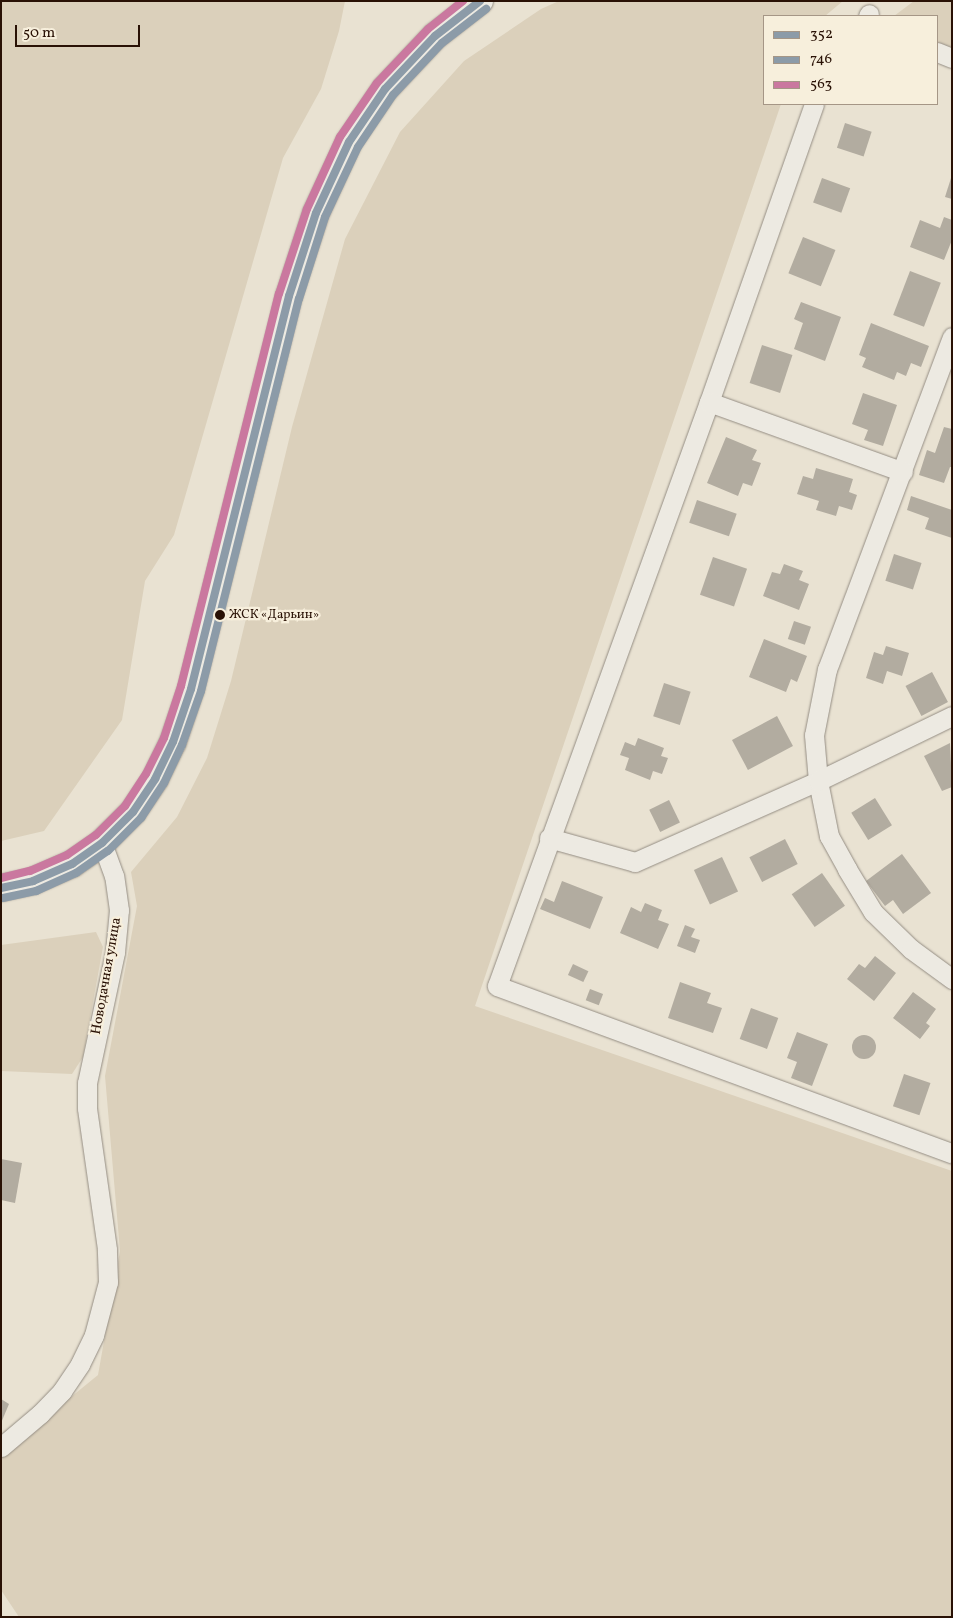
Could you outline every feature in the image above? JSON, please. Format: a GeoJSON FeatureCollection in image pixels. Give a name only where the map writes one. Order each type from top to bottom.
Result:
{"type":"FeatureCollection","features":[{"type":"Feature","properties":{"kind":"street"},"geometry":{"type":"LineString","coordinates":[[1,888],[34,881],[72,864],[102,843],[133,812],[155,779],[173,742],[191,689],[289,296],[302,252],[331,177],[349,142],[385,89],[435,36],[480,1]]}},
{"type":"Feature","properties":{"kind":"street"},"geometry":{"type":"LineString","coordinates":[[938,52],[952,58]]}},
{"type":"Feature","properties":{"kind":"street"},"geometry":{"type":"LineString","coordinates":[[814,105],[709,402],[549,838],[497,986],[952,1153]]}},
{"type":"Feature","properties":{"kind":"street"},"geometry":{"type":"LineString","coordinates":[[952,337],[903,472],[827,669],[814,735],[818,781],[829,836],[873,912],[911,949],[952,978]]}},
{"type":"Feature","properties":{"kind":"street"},"geometry":{"type":"LineString","coordinates":[[709,402],[903,472]]}},
{"type":"Feature","properties":{"kind":"street"},"geometry":{"type":"LineString","coordinates":[[549,838],[635,862],[818,781],[952,716]]}},
{"type":"Feature","properties":{"kind":"street","name":"Новодачная улица"},"geometry":{"type":"LineString","coordinates":[[1,1447],[40,1414],[66,1384],[94,1335],[108,1282],[107,1249],[87,1108],[87,1084],[115,952],[119,910],[114,876],[102,843]]}},
{"type":"Feature","properties":{"kind":"shaded area"},"geometry":{"type":"Polygon","coordinates":[[[1,1],[345,1],[339,31],[321,89],[283,158],[174,535],[145,581],[122,720],[44,831],[1,841],[1,1]]]}},
{"type":"Feature","properties":{"kind":"shaded area"},"geometry":{"type":"Polygon","coordinates":[[[559,1],[843,1],[826,15],[763,15],[763,105],[781,105],[475,1006],[952,1171],[952,1617],[19,1617],[1,1590],[1,1454],[98,1375],[120,1251],[105,1076],[137,906],[131,872],[177,817],[207,758],[231,681],[292,427],[345,239],[400,132],[464,61],[541,9],[559,1]]]}},
{"type":"Feature","properties":{"kind":"shaded area"},"geometry":{"type":"Polygon","coordinates":[[[914,1],[952,1],[952,56],[938,50],[938,15],[895,15],[914,1]]]}},
{"type":"Feature","properties":{"kind":"shaded area"},"geometry":{"type":"Polygon","coordinates":[[[96,932],[103,947],[83,1057],[72,1074],[1,1071],[1,945],[96,932]]]}},
{"type":"Feature","properties":{"kind":"building"},"geometry":{"type":"Polygon","coordinates":[[[845,123],[872,132],[864,156],[837,148],[845,123]]]}},
{"type":"Feature","properties":{"kind":"building"},"geometry":{"type":"Polygon","coordinates":[[[822,178],[850,188],[841,213],[813,202],[822,178]]]}},
{"type":"Feature","properties":{"kind":"building"},"geometry":{"type":"Polygon","coordinates":[[[952,179],[952,199],[945,197],[952,179]]]}},
{"type":"Feature","properties":{"kind":"building"},"geometry":{"type":"Polygon","coordinates":[[[944,217],[952,220],[952,240],[944,260],[910,247],[920,220],[940,228],[944,217]]]}},
{"type":"Feature","properties":{"kind":"building"},"geometry":{"type":"Polygon","coordinates":[[[803,237],[835,250],[821,286],[788,273],[803,237]]]}},
{"type":"Feature","properties":{"kind":"building"},"geometry":{"type":"Polygon","coordinates":[[[910,271],[941,283],[924,327],[893,315],[910,271]]]}},
{"type":"Feature","properties":{"kind":"building"},"geometry":{"type":"Polygon","coordinates":[[[801,302],[841,317],[825,361],[794,349],[803,323],[794,319],[801,302]]]}},
{"type":"Feature","properties":{"kind":"building"},"geometry":{"type":"Polygon","coordinates":[[[871,323],[929,346],[921,367],[911,363],[906,376],[897,372],[894,380],[862,367],[866,358],[859,355],[871,323]]]}},
{"type":"Feature","properties":{"kind":"building"},"geometry":{"type":"Polygon","coordinates":[[[762,345],[792,355],[780,393],[750,383],[762,345]]]}},
{"type":"Feature","properties":{"kind":"building"},"geometry":{"type":"Polygon","coordinates":[[[863,393],[897,405],[883,446],[864,440],[868,430],[852,424],[863,393]]]}},
{"type":"Feature","properties":{"kind":"building"},"geometry":{"type":"Polygon","coordinates":[[[944,427],[952,429],[952,467],[950,467],[944,483],[919,475],[927,450],[935,453],[944,427]]]}},
{"type":"Feature","properties":{"kind":"building"},"geometry":{"type":"Polygon","coordinates":[[[726,437],[757,450],[752,460],[761,463],[752,486],[743,483],[738,496],[707,483],[726,437]]]}},
{"type":"Feature","properties":{"kind":"building"},"geometry":{"type":"Polygon","coordinates":[[[816,468],[853,479],[849,492],[857,495],[852,510],[839,506],[836,516],[816,510],[819,501],[797,494],[803,476],[813,479],[816,468]]]}},
{"type":"Feature","properties":{"kind":"building"},"geometry":{"type":"Polygon","coordinates":[[[911,496],[952,510],[952,538],[925,529],[929,518],[907,510],[911,496]]]}},
{"type":"Feature","properties":{"kind":"building"},"geometry":{"type":"Polygon","coordinates":[[[697,500],[737,514],[729,536],[689,523],[697,500]]]}},
{"type":"Feature","properties":{"kind":"building"},"geometry":{"type":"Polygon","coordinates":[[[894,554],[922,563],[913,590],[885,581],[894,554]]]}},
{"type":"Feature","properties":{"kind":"building"},"geometry":{"type":"Polygon","coordinates":[[[713,557],[747,569],[734,607],[700,595],[713,557]]]}},
{"type":"Feature","properties":{"kind":"building"},"geometry":{"type":"Polygon","coordinates":[[[784,564],[803,571],[799,580],[809,584],[799,610],[763,596],[772,572],[780,574],[784,564]]]}},
{"type":"Feature","properties":{"kind":"building"},"geometry":{"type":"Polygon","coordinates":[[[794,621],[811,627],[805,645],[788,639],[794,621]]]}},
{"type":"Feature","properties":{"kind":"building"},"geometry":{"type":"Polygon","coordinates":[[[764,639],[807,656],[797,682],[791,679],[786,692],[749,677],[764,639]]]}},
{"type":"Feature","properties":{"kind":"building"},"geometry":{"type":"Polygon","coordinates":[[[886,646],[909,653],[902,676],[887,671],[883,684],[866,678],[874,652],[883,655],[886,646]]]}},
{"type":"Feature","properties":{"kind":"building"},"geometry":{"type":"Polygon","coordinates":[[[932,672],[948,702],[921,716],[906,686],[932,672]]]}},
{"type":"Feature","properties":{"kind":"building"},"geometry":{"type":"Polygon","coordinates":[[[664,683],[691,692],[680,725],[653,716],[664,683]]]}},
{"type":"Feature","properties":{"kind":"building"},"geometry":{"type":"Polygon","coordinates":[[[777,716],[793,746],[748,770],[732,740],[777,716]]]}},
{"type":"Feature","properties":{"kind":"building"},"geometry":{"type":"Polygon","coordinates":[[[638,738],[664,748],[661,756],[668,758],[662,774],[653,771],[650,780],[625,770],[629,758],[620,755],[625,742],[635,746],[638,738]]]}},
{"type":"Feature","properties":{"kind":"building"},"geometry":{"type":"Polygon","coordinates":[[[950,743],[952,787],[942,791],[924,756],[950,743]]]}},
{"type":"Feature","properties":{"kind":"building"},"geometry":{"type":"Polygon","coordinates":[[[875,798],[892,825],[868,840],[851,813],[875,798]]]}},
{"type":"Feature","properties":{"kind":"building"},"geometry":{"type":"Polygon","coordinates":[[[669,800],[680,822],[660,832],[649,810],[669,800]]]}},
{"type":"Feature","properties":{"kind":"building"},"geometry":{"type":"Polygon","coordinates":[[[785,839],[798,864],[762,882],[749,857],[785,839]]]}},
{"type":"Feature","properties":{"kind":"building"},"geometry":{"type":"Polygon","coordinates":[[[902,854],[931,893],[903,914],[893,900],[885,906],[866,881],[902,854]]]}},
{"type":"Feature","properties":{"kind":"building"},"geometry":{"type":"Polygon","coordinates":[[[722,857],[738,891],[710,905],[694,870],[722,857]]]}},
{"type":"Feature","properties":{"kind":"building"},"geometry":{"type":"Polygon","coordinates":[[[822,873],[845,906],[815,927],[792,894],[822,873]]]}},
{"type":"Feature","properties":{"kind":"building"},"geometry":{"type":"Polygon","coordinates":[[[562,881],[603,897],[590,929],[540,909],[545,898],[554,902],[562,881]]]}},
{"type":"Feature","properties":{"kind":"building"},"geometry":{"type":"Polygon","coordinates":[[[645,903],[662,910],[658,920],[669,924],[658,949],[620,933],[631,907],[641,912],[645,903]]]}},
{"type":"Feature","properties":{"kind":"building"},"geometry":{"type":"Polygon","coordinates":[[[685,925],[695,929],[691,937],[700,940],[695,953],[677,946],[685,925]]]}},
{"type":"Feature","properties":{"kind":"building"},"geometry":{"type":"Polygon","coordinates":[[[875,956],[896,973],[874,1001],[847,979],[859,964],[865,968],[875,956]]]}},
{"type":"Feature","properties":{"kind":"building"},"geometry":{"type":"Polygon","coordinates":[[[573,964],[588,971],[583,982],[568,975],[573,964]]]}},
{"type":"Feature","properties":{"kind":"building"},"geometry":{"type":"Polygon","coordinates":[[[680,982],[711,993],[707,1003],[722,1008],[713,1033],[668,1018],[680,982]]]}},
{"type":"Feature","properties":{"kind":"building"},"geometry":{"type":"Polygon","coordinates":[[[590,989],[603,994],[599,1005],[586,1000],[590,989]]]}},
{"type":"Feature","properties":{"kind":"building"},"geometry":{"type":"Polygon","coordinates":[[[913,992],[936,1009],[926,1023],[930,1026],[920,1039],[893,1018],[913,992]]]}},
{"type":"Feature","properties":{"kind":"building"},"geometry":{"type":"Polygon","coordinates":[[[751,1008],[778,1018],[767,1049],[740,1039],[751,1008]]]}},
{"type":"Feature","properties":{"kind":"building"},"geometry":{"type":"Polygon","coordinates":[[[797,1032],[828,1044],[812,1086],[791,1078],[797,1062],[787,1058],[797,1032]]]}},
{"type":"Feature","properties":{"kind":"building"},"geometry":{"type":"Polygon","coordinates":[[[864,1035],[873,1038],[876,1047],[873,1056],[864,1059],[855,1056],[852,1047],[855,1038],[864,1035]]]}},
{"type":"Feature","properties":{"kind":"building"},"geometry":{"type":"Polygon","coordinates":[[[904,1074],[930,1083],[919,1115],[893,1106],[904,1074]]]}},
{"type":"Feature","properties":{"kind":"building"},"geometry":{"type":"Polygon","coordinates":[[[1,1159],[22,1163],[15,1203],[1,1200],[1,1159]]]}},
{"type":"Feature","properties":{"kind":"building"},"geometry":{"type":"Polygon","coordinates":[[[1,1399],[9,1404],[1,1423],[1,1399]]]}},
{"type":"Feature","properties":{"kind":"transit line","name":"563"},"geometry":{"type":"LineString","coordinates":[[1,878],[30,871],[67,855],[96,835],[125,806],[146,774],[164,738],[181,686],[279,294],[307,209],[340,137],[377,83],[428,29],[463,1]]}},
{"type":"Feature","properties":{"kind":"transit line","name":"352"},"geometry":{"type":"LineString","coordinates":[[1,888],[33,881],[72,864],[102,843],[133,812],[155,779],[173,742],[191,689],[289,296],[316,213],[349,142],[385,89],[435,36],[480,1]]}},
{"type":"Feature","properties":{"kind":"transit line","name":"746"},"geometry":{"type":"LineString","coordinates":[[3,898],[36,891],[76,873],[108,851],[141,818],[164,783],[182,745],[201,691],[299,299],[325,217],[358,147],[393,95],[442,43],[486,9]]}},
{"type":"Feature","properties":{"kind":"place","name":"ЖСК «Дарьин»"},"geometry":{"type":"Point","coordinates":[220,615]}}]}
